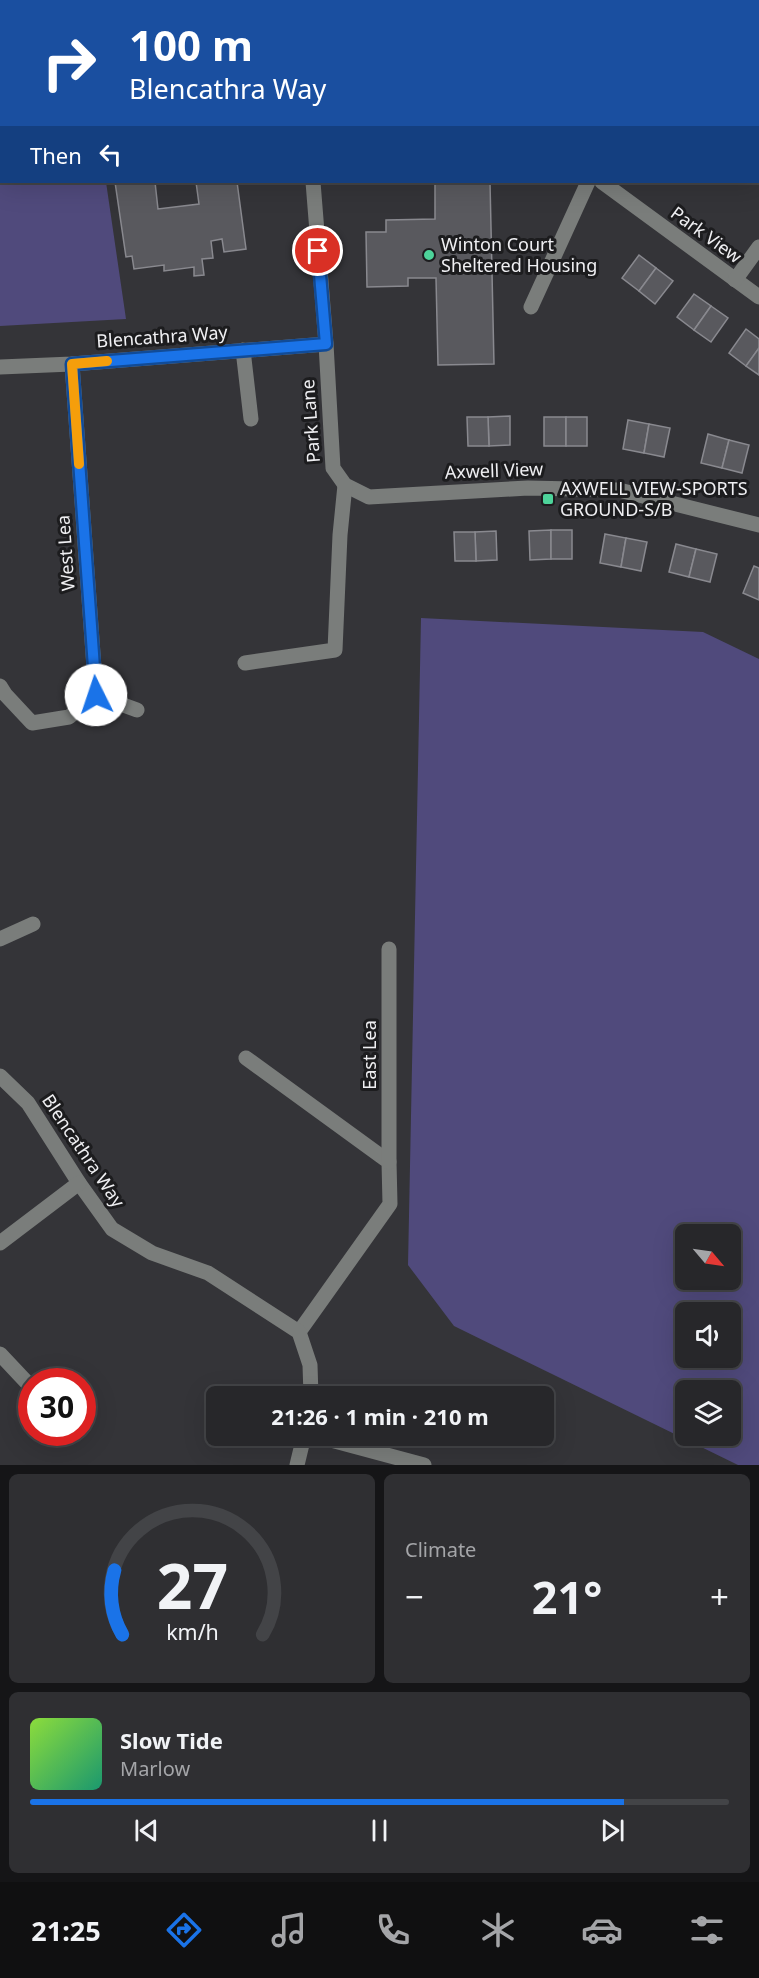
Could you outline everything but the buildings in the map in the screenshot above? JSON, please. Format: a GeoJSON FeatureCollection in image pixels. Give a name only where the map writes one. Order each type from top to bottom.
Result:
{"type":"FeatureCollection","features":[{"type":"Feature","properties":{"kind":"street","name":"Park Lane"},"geometry":{"type":"LineString","coordinates":[[313,183],[333,468],[345,485]]}},
{"type":"Feature","properties":{"kind":"street"},"geometry":{"type":"LineString","coordinates":[[531,308],[588,183]]}},
{"type":"Feature","properties":{"kind":"street","name":"Park View"},"geometry":{"type":"LineString","coordinates":[[603,183],[759,297]]}},
{"type":"Feature","properties":{"kind":"street"},"geometry":{"type":"LineString","coordinates":[[735,280],[759,247]]}},
{"type":"Feature","properties":{"kind":"street","name":"Blencathra Way"},"geometry":{"type":"LineString","coordinates":[[0,367],[72,364],[326,344]]}},
{"type":"Feature","properties":{"kind":"street"},"geometry":{"type":"LineString","coordinates":[[243,350],[251,419]]}},
{"type":"Feature","properties":{"kind":"street","name":"West Lea"},"geometry":{"type":"LineString","coordinates":[[72,364],[96,695]]}},
{"type":"Feature","properties":{"kind":"street"},"geometry":{"type":"LineString","coordinates":[[245,663],[335,650],[340,535],[345,485]]}},
{"type":"Feature","properties":{"kind":"street","name":"Axwell View"},"geometry":{"type":"LineString","coordinates":[[345,485],[369,497],[528,488],[619,490],[759,525]]}},
{"type":"Feature","properties":{"kind":"street"},"geometry":{"type":"LineString","coordinates":[[0,686],[32,723],[69,717],[96,695],[137,710]]}},
{"type":"Feature","properties":{"kind":"street"},"geometry":{"type":"LineString","coordinates":[[0,939],[33,924]]}},
{"type":"Feature","properties":{"kind":"street","name":"East Lea"},"geometry":{"type":"LineString","coordinates":[[299,1332],[390,1204],[389,949]]}},
{"type":"Feature","properties":{"kind":"street"},"geometry":{"type":"LineString","coordinates":[[246,1058],[389,1162]]}},
{"type":"Feature","properties":{"kind":"street","name":"Blencathra Way"},"geometry":{"type":"LineString","coordinates":[[0,1076],[28,1103],[79,1183],[112,1229],[152,1252],[208,1273],[299,1332]]}},
{"type":"Feature","properties":{"kind":"street"},"geometry":{"type":"LineString","coordinates":[[0,1243],[79,1183]]}},
{"type":"Feature","properties":{"kind":"street"},"geometry":{"type":"LineString","coordinates":[[299,1332],[310,1365],[311,1386]]}},
{"type":"Feature","properties":{"kind":"street"},"geometry":{"type":"LineString","coordinates":[[0,1354],[18,1373]]}},
{"type":"Feature","properties":{"kind":"street"},"geometry":{"type":"LineString","coordinates":[[297,1465],[302,1446]]}},
{"type":"Feature","properties":{"kind":"street"},"geometry":{"type":"LineString","coordinates":[[353,1446],[424,1465]]}},
{"type":"Feature","properties":{"kind":"shaded area"},"geometry":{"type":"Polygon","coordinates":[[[0,183],[106,183],[126,319],[0,326],[0,183]]]}},
{"type":"Feature","properties":{"kind":"shaded area"},"geometry":{"type":"Polygon","coordinates":[[[421,618],[703,632],[759,659],[759,1465],[738,1465],[699,1446],[741,1446],[741,1380],[675,1380],[675,1434],[454,1326],[408,1265],[421,618]]]}},
{"type":"Feature","properties":{"kind":"slow traffic"},"geometry":{"type":"LineString","coordinates":[[79,464],[72,364],[107,361]]}},
{"type":"Feature","properties":{"kind":"place","name":"Winton Court Sheltered Housing"},"geometry":{"type":"Point","coordinates":[429,255]}},
{"type":"Feature","properties":{"kind":"place","name":"AXWELL VIEW-SPORTS GROUND-S/B"},"geometry":{"type":"Point","coordinates":[548,499]}},
{"type":"Feature","properties":{"kind":"route"},"geometry":{"type":"LineString","coordinates":[[96,695],[72,364],[326,344],[318,251]]}}]}
